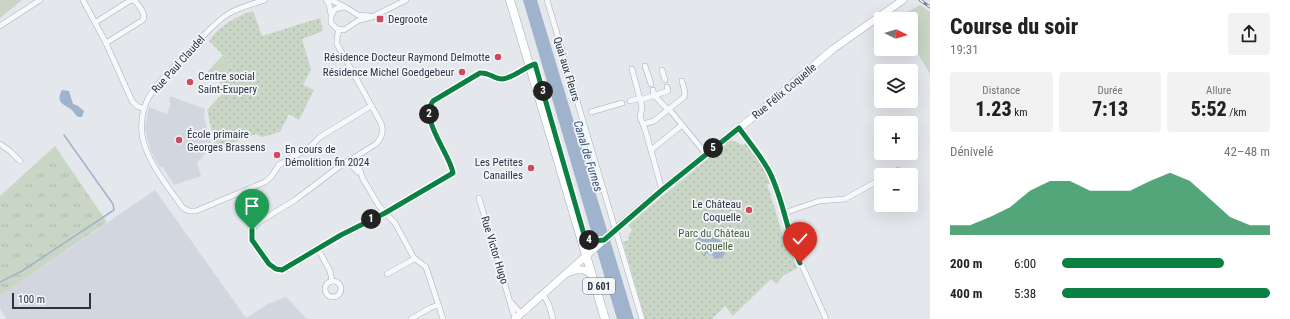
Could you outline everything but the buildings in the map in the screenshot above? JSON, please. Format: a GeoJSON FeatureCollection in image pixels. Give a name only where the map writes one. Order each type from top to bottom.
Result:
{"type":"FeatureCollection","features":[{"type":"Feature","properties":{"kind":"main road","name":"D 601"},"geometry":{"type":"LineString","coordinates":[[510,0],[590,247],[609,319]]}},
{"type":"Feature","properties":{"kind":"main road","name":"D 601"},"geometry":{"type":"LineString","coordinates":[[515,0],[532,65],[590,247],[591,274],[605,319]]}},
{"type":"Feature","properties":{"kind":"street"},"geometry":{"type":"LineString","coordinates":[[0,26],[40,0]]}},
{"type":"Feature","properties":{"kind":"street"},"geometry":{"type":"LineString","coordinates":[[83,0],[96,22],[132,101],[137,106],[144,109]]}},
{"type":"Feature","properties":{"kind":"street"},"geometry":{"type":"LineString","coordinates":[[96,22],[132,0],[136,2],[143,13],[144,18],[142,21],[106,43]]}},
{"type":"Feature","properties":{"kind":"street","name":"Rue Paul Claudel"},"geometry":{"type":"LineString","coordinates":[[265,0],[234,11],[219,21],[161,80],[149,97],[144,109],[142,133],[144,144],[163,179],[183,208],[189,211],[198,210],[265,182],[271,177],[279,165],[308,148],[320,137],[371,106]]}},
{"type":"Feature","properties":{"kind":"street"},"geometry":{"type":"LineString","coordinates":[[326,0],[331,7],[331,23],[339,30],[346,29],[359,20],[371,18],[406,0]]}},
{"type":"Feature","properties":{"kind":"street"},"geometry":{"type":"LineString","coordinates":[[330,0],[344,6],[358,15],[363,16],[378,14]]}},
{"type":"Feature","properties":{"kind":"street","name":"Quai aux Fleurs"},"geometry":{"type":"LineString","coordinates":[[547,0],[614,230],[642,319]]}},
{"type":"Feature","properties":{"kind":"street","name":"Rue Félix Coquelle"},"geometry":{"type":"LineString","coordinates":[[517,317],[567,272],[590,247],[604,240],[662,190],[831,51],[903,0]]}},
{"type":"Feature","properties":{"kind":"street"},"geometry":{"type":"LineString","coordinates":[[331,14],[336,8],[344,6]]}},
{"type":"Feature","properties":{"kind":"street"},"geometry":{"type":"LineString","coordinates":[[351,11],[354,18],[351,26]]}},
{"type":"Feature","properties":{"kind":"street"},"geometry":{"type":"LineString","coordinates":[[339,30],[336,40],[337,44],[382,126],[382,136],[376,144],[333,171],[296,200],[253,227],[251,232],[253,242],[269,264],[276,269],[283,269],[344,233],[385,213],[453,173],[451,164],[437,138],[430,116],[429,106],[433,101],[480,73],[487,73],[496,78],[504,79],[532,65]]}},
{"type":"Feature","properties":{"kind":"street"},"geometry":{"type":"LineString","coordinates":[[645,66],[651,84]]}},
{"type":"Feature","properties":{"kind":"street"},"geometry":{"type":"LineString","coordinates":[[632,69],[642,108],[640,116],[662,190]]}},
{"type":"Feature","properties":{"kind":"street"},"geometry":{"type":"LineString","coordinates":[[662,70],[665,80]]}},
{"type":"Feature","properties":{"kind":"street"},"geometry":{"type":"LineString","coordinates":[[644,127],[654,121],[685,96],[682,81]]}},
{"type":"Feature","properties":{"kind":"street"},"geometry":{"type":"LineString","coordinates":[[630,101],[668,89]]}},
{"type":"Feature","properties":{"kind":"street"},"geometry":{"type":"LineString","coordinates":[[654,93],[706,154]]}},
{"type":"Feature","properties":{"kind":"street"},"geometry":{"type":"LineString","coordinates":[[591,112],[622,103]]}},
{"type":"Feature","properties":{"kind":"street"},"geometry":{"type":"LineString","coordinates":[[651,150],[682,125]]}},
{"type":"Feature","properties":{"kind":"street"},"geometry":{"type":"LineString","coordinates":[[739,128],[769,172],[797,255],[826,319]]}},
{"type":"Feature","properties":{"kind":"street"},"geometry":{"type":"LineString","coordinates":[[0,144],[20,161]]}},
{"type":"Feature","properties":{"kind":"street"},"geometry":{"type":"LineString","coordinates":[[355,157],[363,179]]}},
{"type":"Feature","properties":{"kind":"street"},"geometry":{"type":"LineString","coordinates":[[348,161],[363,179],[378,204],[395,223],[414,259],[424,264],[426,267],[442,319]]}},
{"type":"Feature","properties":{"kind":"street"},"geometry":{"type":"LineString","coordinates":[[784,213],[819,200],[845,198],[874,183]]}},
{"type":"Feature","properties":{"kind":"street","name":"Rue Victor Hugo"},"geometry":{"type":"LineString","coordinates":[[479,198],[517,317]]}},
{"type":"Feature","properties":{"kind":"street"},"geometry":{"type":"LineString","coordinates":[[318,249],[330,271],[332,282]]}},
{"type":"Feature","properties":{"kind":"street"},"geometry":{"type":"LineString","coordinates":[[387,274],[414,259]]}},
{"type":"Feature","properties":{"kind":"street"},"geometry":{"type":"LineString","coordinates":[[567,272],[580,269],[591,274]]}},
{"type":"Feature","properties":{"kind":"street"},"geometry":{"type":"LineString","coordinates":[[543,294],[553,319]]}},
{"type":"Feature","properties":{"kind":"street"},"geometry":{"type":"LineString","coordinates":[[411,319],[438,305]]}},
{"type":"Feature","properties":{"kind":"shaded area","name":"École primaire Georges Brassens"},"geometry":{"type":"Polygon","coordinates":[[[170,96],[205,109],[204,118],[212,146],[197,163],[201,176],[174,185],[163,167],[160,167],[151,151],[145,127],[149,107],[167,114],[171,103],[169,102],[170,96]]]}},
{"type":"Feature","properties":{"kind":"shaded area"},"geometry":{"type":"Polygon","coordinates":[[[155,190],[246,318],[268,304],[286,297],[307,319],[6,319],[0,308],[0,296],[155,190]]]}},
{"type":"Feature","properties":{"kind":"green space"},"geometry":{"type":"Polygon","coordinates":[[[0,0],[22,0],[0,18],[0,0]]]}},
{"type":"Feature","properties":{"kind":"green space"},"geometry":{"type":"Polygon","coordinates":[[[920,5],[930,12],[930,74],[918,54],[918,12],[908,12],[920,5]]]}},
{"type":"Feature","properties":{"kind":"green space"},"geometry":{"type":"Polygon","coordinates":[[[253,11],[262,36],[320,18],[323,31],[302,39],[311,69],[303,85],[314,90],[299,120],[289,114],[280,132],[262,137],[256,134],[216,149],[207,110],[226,90],[217,80],[232,64],[209,41],[218,30],[228,22],[253,11]]]}},
{"type":"Feature","properties":{"kind":"green space"},"geometry":{"type":"Polygon","coordinates":[[[223,55],[232,64],[217,80],[208,71],[223,55]]]}},
{"type":"Feature","properties":{"kind":"green space","name":"Parc du Château Coquelle"},"geometry":{"type":"Polygon","coordinates":[[[731,140],[743,145],[746,143],[766,173],[770,183],[767,185],[787,249],[791,248],[798,268],[784,275],[776,284],[771,279],[733,316],[725,306],[712,319],[645,319],[623,242],[629,240],[629,235],[632,230],[628,225],[731,140]]]}},
{"type":"Feature","properties":{"kind":"green space"},"geometry":{"type":"Polygon","coordinates":[[[55,146],[107,222],[0,296],[0,196],[55,146]]]}},
{"type":"Feature","properties":{"kind":"water"},"geometry":{"type":"Polygon","coordinates":[[[523,0],[537,0],[634,319],[617,319],[523,0]]]}},
{"type":"Feature","properties":{"kind":"water"},"geometry":{"type":"Polygon","coordinates":[[[62,90],[69,91],[73,104],[84,111],[82,117],[78,117],[72,110],[61,103],[59,98],[62,90]]]}},
{"type":"Feature","properties":{"kind":"water"},"geometry":{"type":"Polygon","coordinates":[[[702,236],[717,238],[723,243],[726,250],[723,257],[716,259],[709,252],[704,257],[703,256],[707,248],[699,248],[695,243],[697,239],[702,236]]]}},
{"type":"Feature","properties":{"kind":"waterway"},"geometry":{"type":"LineString","coordinates":[[0,282],[22,271],[114,210],[113,204],[64,135]]}},
{"type":"Feature","properties":{"kind":"railway"},"geometry":{"type":"LineString","coordinates":[[920,0],[930,7]]}},
{"type":"Feature","properties":{"kind":"place","name":"Degroote"},"geometry":{"type":"Point","coordinates":[380,19]}},
{"type":"Feature","properties":{"kind":"place","name":"Résidence Docteur Raymond Delmotte"},"geometry":{"type":"Point","coordinates":[498,57]}},
{"type":"Feature","properties":{"kind":"place","name":"Résidence Michel Goedgebeur"},"geometry":{"type":"Point","coordinates":[462,72]}},
{"type":"Feature","properties":{"kind":"place","name":"Centre social Saint-Exupery"},"geometry":{"type":"Point","coordinates":[190,82]}},
{"type":"Feature","properties":{"kind":"place","name":"École primaire Georges Brassens"},"geometry":{"type":"Point","coordinates":[179,140]}},
{"type":"Feature","properties":{"kind":"place","name":"En cours de Démolition fin 2024"},"geometry":{"type":"Point","coordinates":[277,155]}},
{"type":"Feature","properties":{"kind":"place","name":"Les Petites Canailles"},"geometry":{"type":"Point","coordinates":[531,168]}},
{"type":"Feature","properties":{"kind":"place","name":"Le Château Coquelle"},"geometry":{"type":"Point","coordinates":[749,210]}},
{"type":"Feature","properties":{"kind":"route"},"geometry":{"type":"LineString","coordinates":[[252,230],[252,240],[269,264],[276,269],[282,270],[341,235],[394,208],[453,173],[451,164],[437,138],[430,116],[429,106],[434,99],[480,73],[484,72],[496,78],[504,79],[535,64],[585,238],[595,241],[604,240],[662,190],[739,128],[769,172],[783,209],[794,248],[800,263]]}},
{"type":"Feature","properties":{"kind":"water label","name":"Canal de Furnes"},"geometry":{"type":"Point","coordinates":[588,156]}}]}
